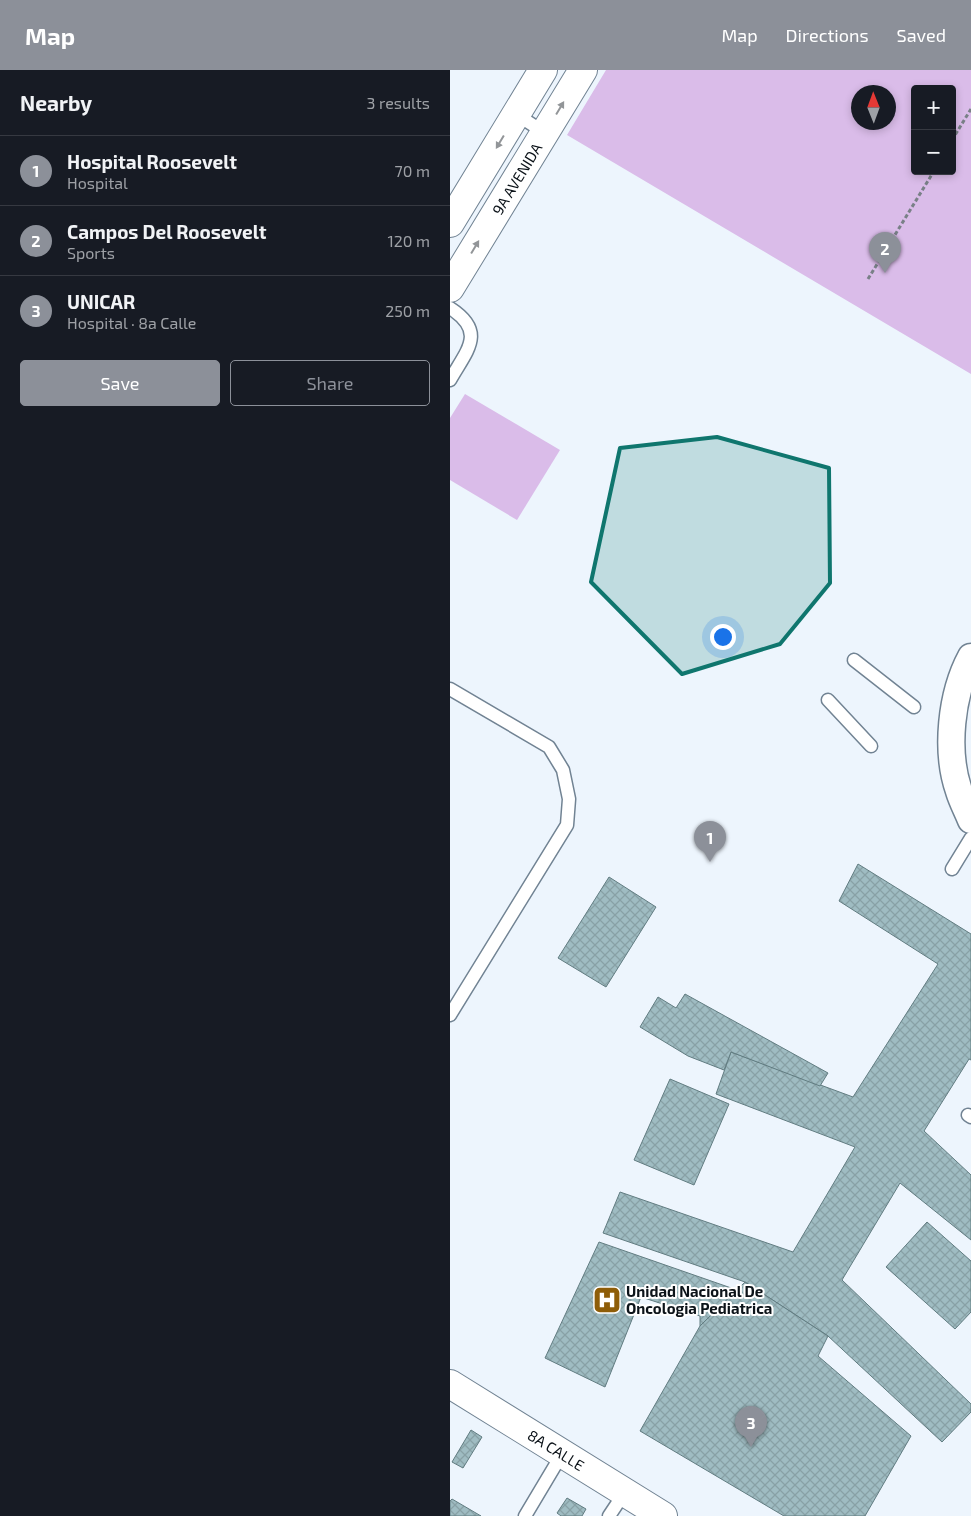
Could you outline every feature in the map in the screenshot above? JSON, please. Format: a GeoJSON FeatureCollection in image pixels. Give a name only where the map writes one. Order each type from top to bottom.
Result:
{"type":"FeatureCollection","features":[{"type":"Feature","properties":{"kind":"main road"},"geometry":{"type":"LineString","coordinates":[[450,223],[543,70]]}},
{"type":"Feature","properties":{"kind":"main road","name":"9A AVENIDA"},"geometry":{"type":"LineString","coordinates":[[454,275],[545,134],[583,70]]}},
{"type":"Feature","properties":{"kind":"main road","name":"8A CALLE"},"geometry":{"type":"LineString","coordinates":[[450,1384],[663,1516]]}},
{"type":"Feature","properties":{"kind":"street"},"geometry":{"type":"LineString","coordinates":[[971,657],[954,705],[951,748],[958,791],[971,820]]}},
{"type":"Feature","properties":{"kind":"lane"},"geometry":{"type":"LineString","coordinates":[[516,114],[545,134]]}},
{"type":"Feature","properties":{"kind":"lane"},"geometry":{"type":"LineString","coordinates":[[450,308],[461,315],[470,328],[471,337],[470,345],[450,380]]}},
{"type":"Feature","properties":{"kind":"lane"},"geometry":{"type":"LineString","coordinates":[[854,660],[914,707]]}},
{"type":"Feature","properties":{"kind":"lane"},"geometry":{"type":"LineString","coordinates":[[450,689],[549,747],[563,770],[569,799],[567,825],[450,1015]]}},
{"type":"Feature","properties":{"kind":"lane"},"geometry":{"type":"LineString","coordinates":[[828,700],[871,746]]}},
{"type":"Feature","properties":{"kind":"lane"},"geometry":{"type":"LineString","coordinates":[[952,869],[971,838]]}},
{"type":"Feature","properties":{"kind":"lane"},"geometry":{"type":"LineString","coordinates":[[525,1516],[562,1454]]}},
{"type":"Feature","properties":{"kind":"lane"},"geometry":{"type":"LineString","coordinates":[[609,1516],[625,1492]]}},
{"type":"Feature","properties":{"kind":"path"},"geometry":{"type":"LineString","coordinates":[[956,133],[971,109]]}},
{"type":"Feature","properties":{"kind":"path"},"geometry":{"type":"LineString","coordinates":[[868,279],[932,175]]}},
{"type":"Feature","properties":{"kind":"highlighted area"},"geometry":{"type":"Polygon","coordinates":[[[717,437],[829,468],[830,583],[780,644],[682,674],[591,582],[620,448],[717,437]]]}},
{"type":"Feature","properties":{"kind":"shaded area"},"geometry":{"type":"Polygon","coordinates":[[[606,70],[971,70],[971,374],[567,135],[606,70]]]}},
{"type":"Feature","properties":{"kind":"shaded area"},"geometry":{"type":"Polygon","coordinates":[[[465,394],[560,450],[517,520],[450,480],[450,418],[465,394]]]}},
{"type":"Feature","properties":{"kind":"building"},"geometry":{"type":"Polygon","coordinates":[[[858,864],[971,934],[971,1060],[969,1059],[924,1131],[971,1175],[971,1240],[900,1183],[842,1280],[971,1404],[971,1412],[942,1442],[828,1336],[745,1282],[603,1233],[620,1192],[793,1252],[855,1147],[716,1094],[731,1052],[853,1097],[938,964],[839,901],[858,864]]]}},
{"type":"Feature","properties":{"kind":"building"},"geometry":{"type":"Polygon","coordinates":[[[609,877],[656,907],[606,987],[558,958],[609,877]]]}},
{"type":"Feature","properties":{"kind":"building"},"geometry":{"type":"Polygon","coordinates":[[[685,994],[828,1073],[820,1086],[731,1052],[724,1070],[688,1056],[640,1027],[658,997],[676,1008],[685,994]]]}},
{"type":"Feature","properties":{"kind":"building"},"geometry":{"type":"Polygon","coordinates":[[[670,1079],[729,1104],[694,1185],[634,1160],[670,1079]]]}},
{"type":"Feature","properties":{"kind":"building"},"geometry":{"type":"Polygon","coordinates":[[[927,1222],[971,1261],[971,1312],[955,1329],[886,1267],[927,1222]]]}},
{"type":"Feature","properties":{"kind":"building"},"geometry":{"type":"Polygon","coordinates":[[[599,1242],[737,1290],[700,1326],[700,1316],[641,1297],[605,1387],[545,1358],[599,1242]]]}},
{"type":"Feature","properties":{"kind":"building"},"geometry":{"type":"Polygon","coordinates":[[[745,1282],[828,1336],[818,1356],[911,1436],[865,1516],[784,1516],[640,1431],[700,1326],[745,1282]]]}},
{"type":"Feature","properties":{"kind":"building"},"geometry":{"type":"Polygon","coordinates":[[[471,1430],[482,1437],[463,1468],[452,1462],[471,1430]]]}},
{"type":"Feature","properties":{"kind":"building"},"geometry":{"type":"Polygon","coordinates":[[[567,1498],[586,1509],[582,1516],[561,1516],[557,1513],[567,1498]]]}},
{"type":"Feature","properties":{"kind":"building"},"geometry":{"type":"Polygon","coordinates":[[[452,1499],[481,1516],[450,1516],[450,1501],[452,1499]]]}},
{"type":"Feature","properties":{"kind":"place","name":"Campos Del Roosevelt"},"geometry":{"type":"Point","coordinates":[885,273]}},
{"type":"Feature","properties":{"kind":"place","name":"Hospital Roosevelt"},"geometry":{"type":"Point","coordinates":[710,862]}},
{"type":"Feature","properties":{"kind":"place","name":"Unidad Nacional De Oncologia Pediatrica"},"geometry":{"type":"Point","coordinates":[607,1300]}},
{"type":"Feature","properties":{"kind":"place","name":"UNICAR"},"geometry":{"type":"Point","coordinates":[751,1447]}}]}
